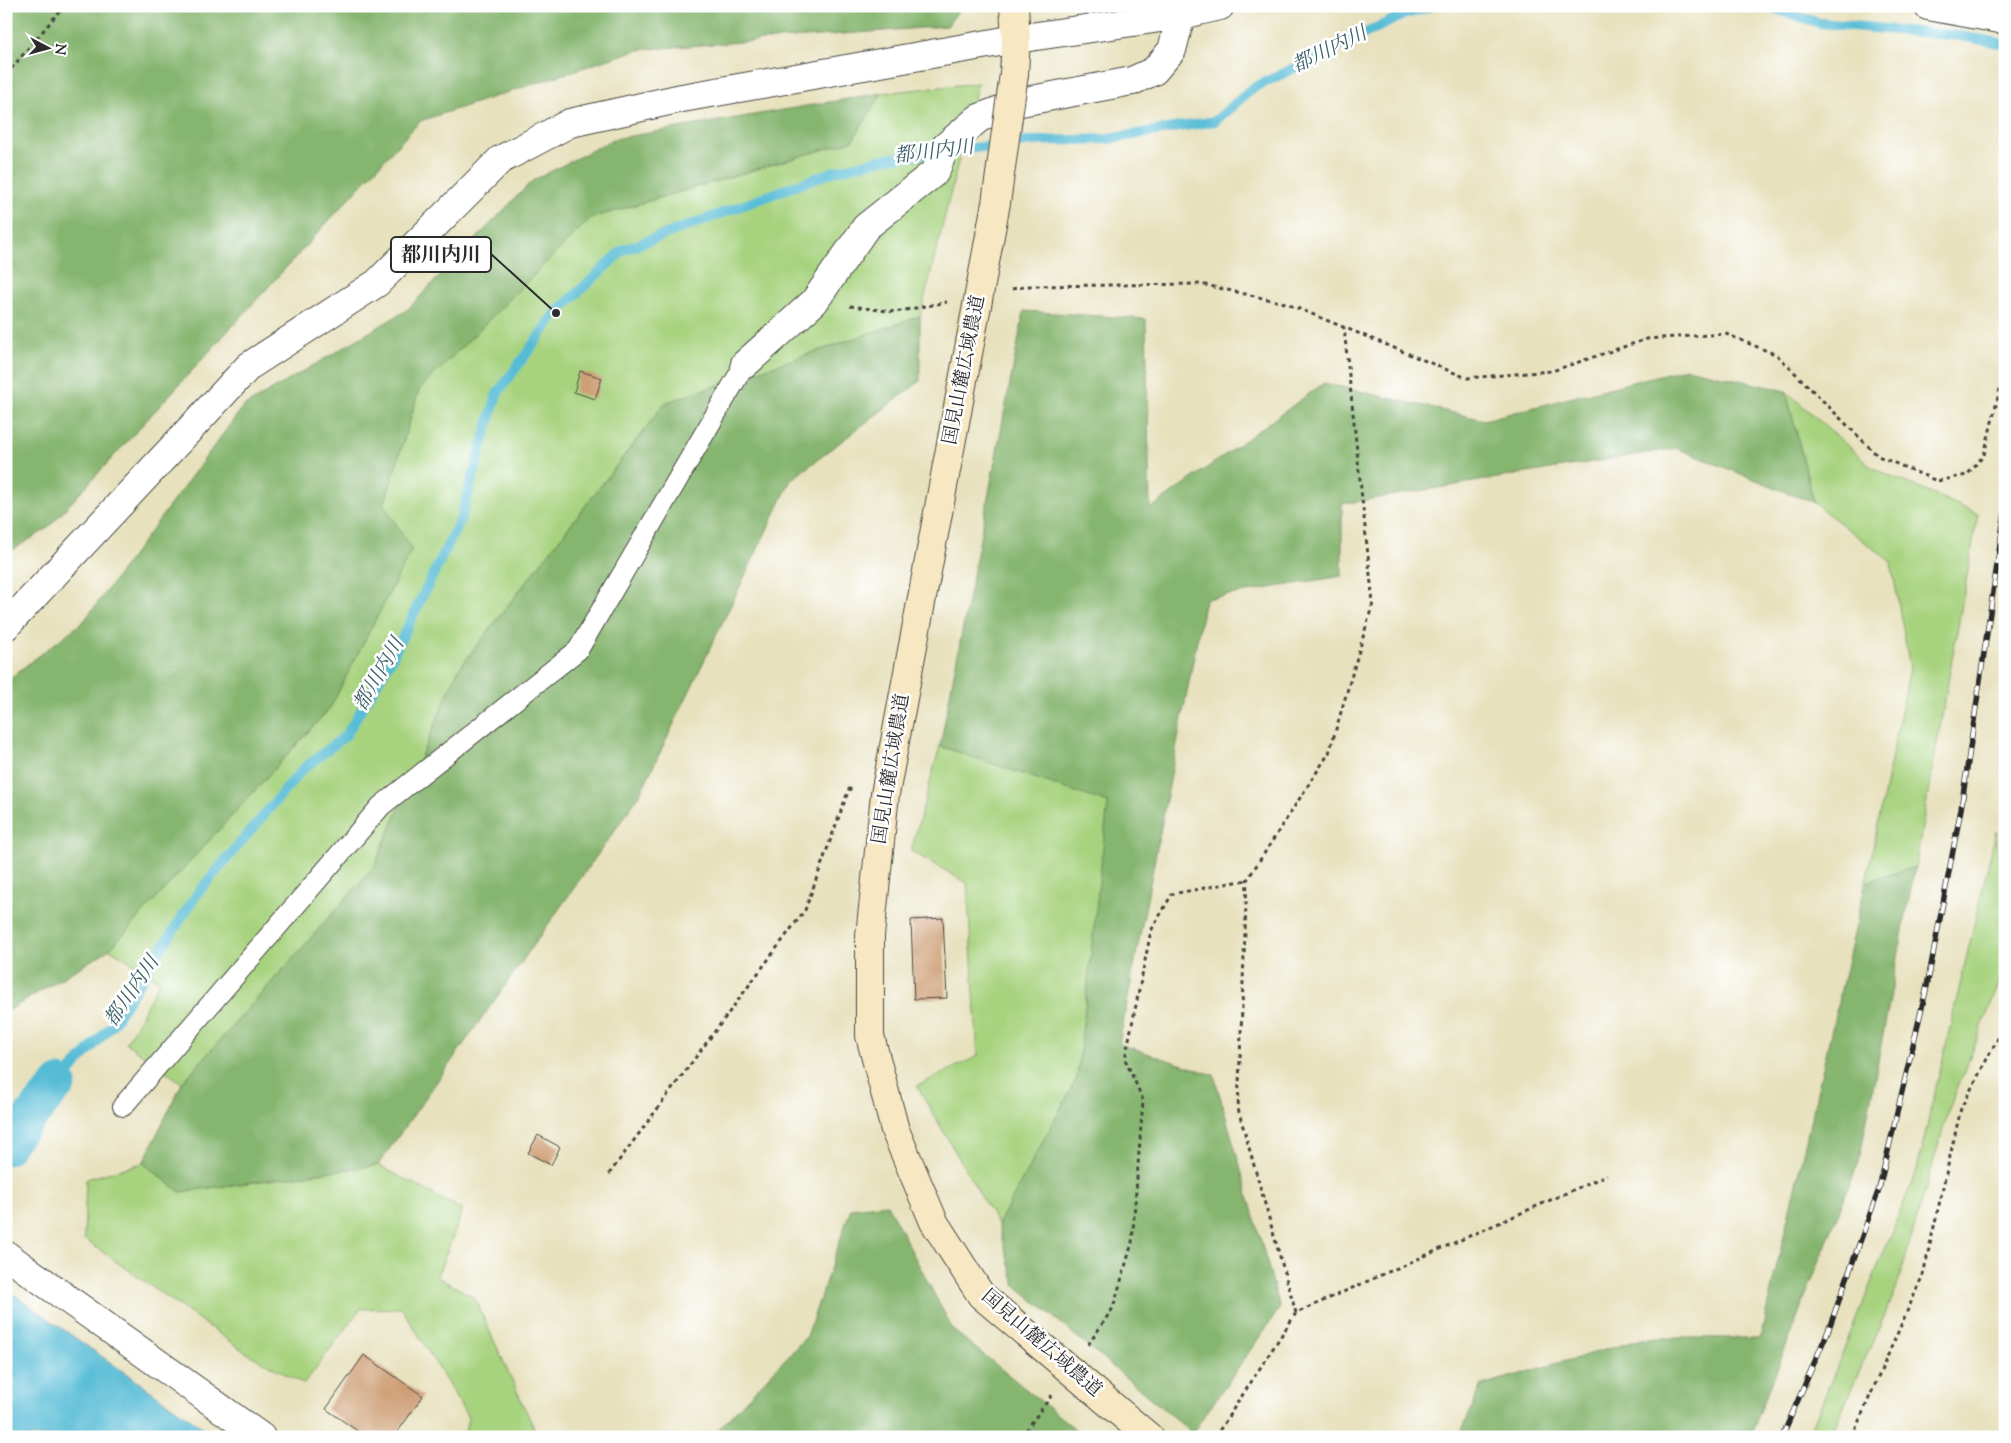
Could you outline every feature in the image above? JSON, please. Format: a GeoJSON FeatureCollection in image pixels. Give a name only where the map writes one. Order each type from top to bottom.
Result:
{"type":"FeatureCollection","features":[{"type":"Feature","properties":{"kind":"street","name":"国見山麓広域農道"},"geometry":{"type":"LineString","coordinates":[[1014,6],[1016,39],[1014,74],[996,203],[885,794],[870,936],[870,1036],[896,1130],[934,1222],[981,1296],[1149,1437]]}},
{"type":"Feature","properties":{"kind":"street"},"geometry":{"type":"LineString","coordinates":[[6,626],[249,366],[377,283],[500,160],[570,123],[682,98],[1016,39],[1181,14],[1220,6]]}},
{"type":"Feature","properties":{"kind":"street"},"geometry":{"type":"LineString","coordinates":[[1928,6],[2005,20]]}},
{"type":"Feature","properties":{"kind":"street"},"geometry":{"type":"LineString","coordinates":[[745,364],[814,302],[866,227],[940,160],[979,118],[1021,102],[1132,81],[1154,71],[1172,50],[1181,14]]}},
{"type":"Feature","properties":{"kind":"street"},"geometry":{"type":"LineString","coordinates":[[6,1255],[261,1437]]}},
{"type":"Feature","properties":{"kind":"lane"},"geometry":{"type":"LineString","coordinates":[[124,1106],[381,806],[578,650],[745,364]]}},
{"type":"Feature","properties":{"kind":"path"},"geometry":{"type":"LineString","coordinates":[[6,75],[64,6]]}},
{"type":"Feature","properties":{"kind":"path"},"geometry":{"type":"LineString","coordinates":[[1010,290],[1029,286],[1201,284],[1285,303],[1468,378],[1552,371],[1647,338],[1726,334],[1777,354],[1878,456],[1937,481],[1966,475],[1984,455],[2005,368]]}},
{"type":"Feature","properties":{"kind":"path"},"geometry":{"type":"LineString","coordinates":[[814,302],[895,312],[952,301]]}},
{"type":"Feature","properties":{"kind":"path"},"geometry":{"type":"LineString","coordinates":[[1296,1313],[1238,1109],[1247,880],[1329,753],[1373,603],[1344,328]]}},
{"type":"Feature","properties":{"kind":"path"},"geometry":{"type":"LineString","coordinates":[[609,1174],[805,910],[848,789],[885,794]]}},
{"type":"Feature","properties":{"kind":"path"},"geometry":{"type":"LineString","coordinates":[[1021,1437],[1071,1371],[1113,1308],[1132,1243],[1143,1100],[1126,1059],[1151,931],[1172,894],[1247,880]]}},
{"type":"Feature","properties":{"kind":"path"},"geometry":{"type":"LineString","coordinates":[[1852,1437],[1923,1275],[1961,1108],[2005,1025]]}},
{"type":"Feature","properties":{"kind":"path"},"geometry":{"type":"LineString","coordinates":[[1215,1437],[1296,1313],[1607,1175]]}},
{"type":"Feature","properties":{"kind":"green space"},"geometry":{"type":"Polygon","coordinates":[[[6,6],[962,6],[947,26],[637,50],[420,121],[48,528],[6,554],[6,6]]]}},
{"type":"Feature","properties":{"kind":"green space"},"geometry":{"type":"Polygon","coordinates":[[[978,83],[920,316],[665,403],[458,670],[374,867],[182,1083],[126,1043],[160,981],[110,949],[330,708],[384,505],[419,390],[591,218],[852,141],[882,93],[978,83]]]}},
{"type":"Feature","properties":{"kind":"green space"},"geometry":{"type":"Polygon","coordinates":[[[882,93],[852,141],[591,218],[419,390],[384,505],[412,549],[330,708],[110,949],[6,1012],[6,681],[84,621],[243,407],[407,310],[532,181],[614,139],[882,93]]]}},
{"type":"Feature","properties":{"kind":"green space"},"geometry":{"type":"Polygon","coordinates":[[[1024,311],[1146,319],[1150,509],[1324,383],[1484,420],[1687,368],[1786,391],[1814,503],[1676,448],[1342,504],[1342,576],[1205,599],[1119,1044],[1214,1075],[1280,1308],[1192,1433],[1015,1285],[998,1225],[1077,1078],[1108,803],[940,746],[1024,311]]]}},
{"type":"Feature","properties":{"kind":"green space"},"geometry":{"type":"Polygon","coordinates":[[[920,316],[920,381],[791,480],[639,796],[378,1165],[180,1192],[143,1163],[182,1083],[374,867],[458,670],[665,403],[920,316]]]}},
{"type":"Feature","properties":{"kind":"green space"},"geometry":{"type":"Polygon","coordinates":[[[1786,391],[1873,468],[1978,514],[1915,867],[1866,882],[1910,668],[1891,562],[1814,503],[1786,391]]]}},
{"type":"Feature","properties":{"kind":"green space"},"geometry":{"type":"Polygon","coordinates":[[[940,746],[1109,802],[1077,1078],[998,1225],[917,1086],[978,1056],[967,883],[911,851],[940,746]]]}},
{"type":"Feature","properties":{"kind":"green space"},"geometry":{"type":"Polygon","coordinates":[[[1996,831],[2005,913],[2005,969],[1949,1109],[1896,1290],[1830,1437],[1808,1437],[1916,1173],[1996,831]]]}},
{"type":"Feature","properties":{"kind":"green space"},"geometry":{"type":"Polygon","coordinates":[[[1915,867],[1859,1161],[1750,1437],[1459,1437],[1482,1385],[1646,1338],[1760,1338],[1866,882],[1915,867]]]}},
{"type":"Feature","properties":{"kind":"green space"},"geometry":{"type":"Polygon","coordinates":[[[143,1163],[180,1192],[378,1165],[463,1210],[437,1277],[474,1297],[538,1437],[464,1437],[468,1417],[402,1308],[360,1309],[304,1384],[248,1354],[84,1239],[86,1179],[143,1163]]]}},
{"type":"Feature","properties":{"kind":"green space"},"geometry":{"type":"Polygon","coordinates":[[[887,1204],[953,1330],[1085,1437],[711,1437],[807,1336],[851,1208],[887,1204]]]}},
{"type":"Feature","properties":{"kind":"water"},"geometry":{"type":"Polygon","coordinates":[[[6,1289],[216,1437],[6,1437],[6,1289]]]}},
{"type":"Feature","properties":{"kind":"building"},"geometry":{"type":"Polygon","coordinates":[[[580,371],[602,378],[595,399],[574,392],[580,371]]]}},
{"type":"Feature","properties":{"kind":"building"},"geometry":{"type":"Polygon","coordinates":[[[943,918],[947,998],[914,999],[911,920],[943,918]]]}},
{"type":"Feature","properties":{"kind":"building"},"geometry":{"type":"Polygon","coordinates":[[[538,1135],[560,1147],[551,1165],[528,1153],[538,1135]]]}},
{"type":"Feature","properties":{"kind":"building"},"geometry":{"type":"Polygon","coordinates":[[[364,1355],[423,1396],[394,1437],[366,1437],[326,1409],[364,1355]]]}},
{"type":"Feature","properties":{"kind":"waterway","name":"都川内川"},"geometry":{"type":"LineString","coordinates":[[59,1083],[113,1024],[197,894],[302,770],[346,735],[391,660],[461,518],[497,394],[556,313],[623,250],[835,171],[888,158],[1033,141],[1108,139],[1215,121],[1253,88],[1403,15],[1432,6]]}},
{"type":"Feature","properties":{"kind":"waterway","name":"都川内川"},"geometry":{"type":"LineString","coordinates":[[1766,6],[1820,23],[1960,36],[2005,44]]}},
{"type":"Feature","properties":{"kind":"waterway","name":"都川内川"},"geometry":{"type":"LineString","coordinates":[[6,1148],[59,1083]]}},
{"type":"Feature","properties":{"kind":"railway"},"geometry":{"type":"LineString","coordinates":[[1782,1437],[1828,1331],[1879,1189],[1927,986],[1961,809],[2005,511]]}},
{"type":"Feature","properties":{"kind":"place","name":"都川内川"},"geometry":{"type":"Point","coordinates":[556,313]}}]}
